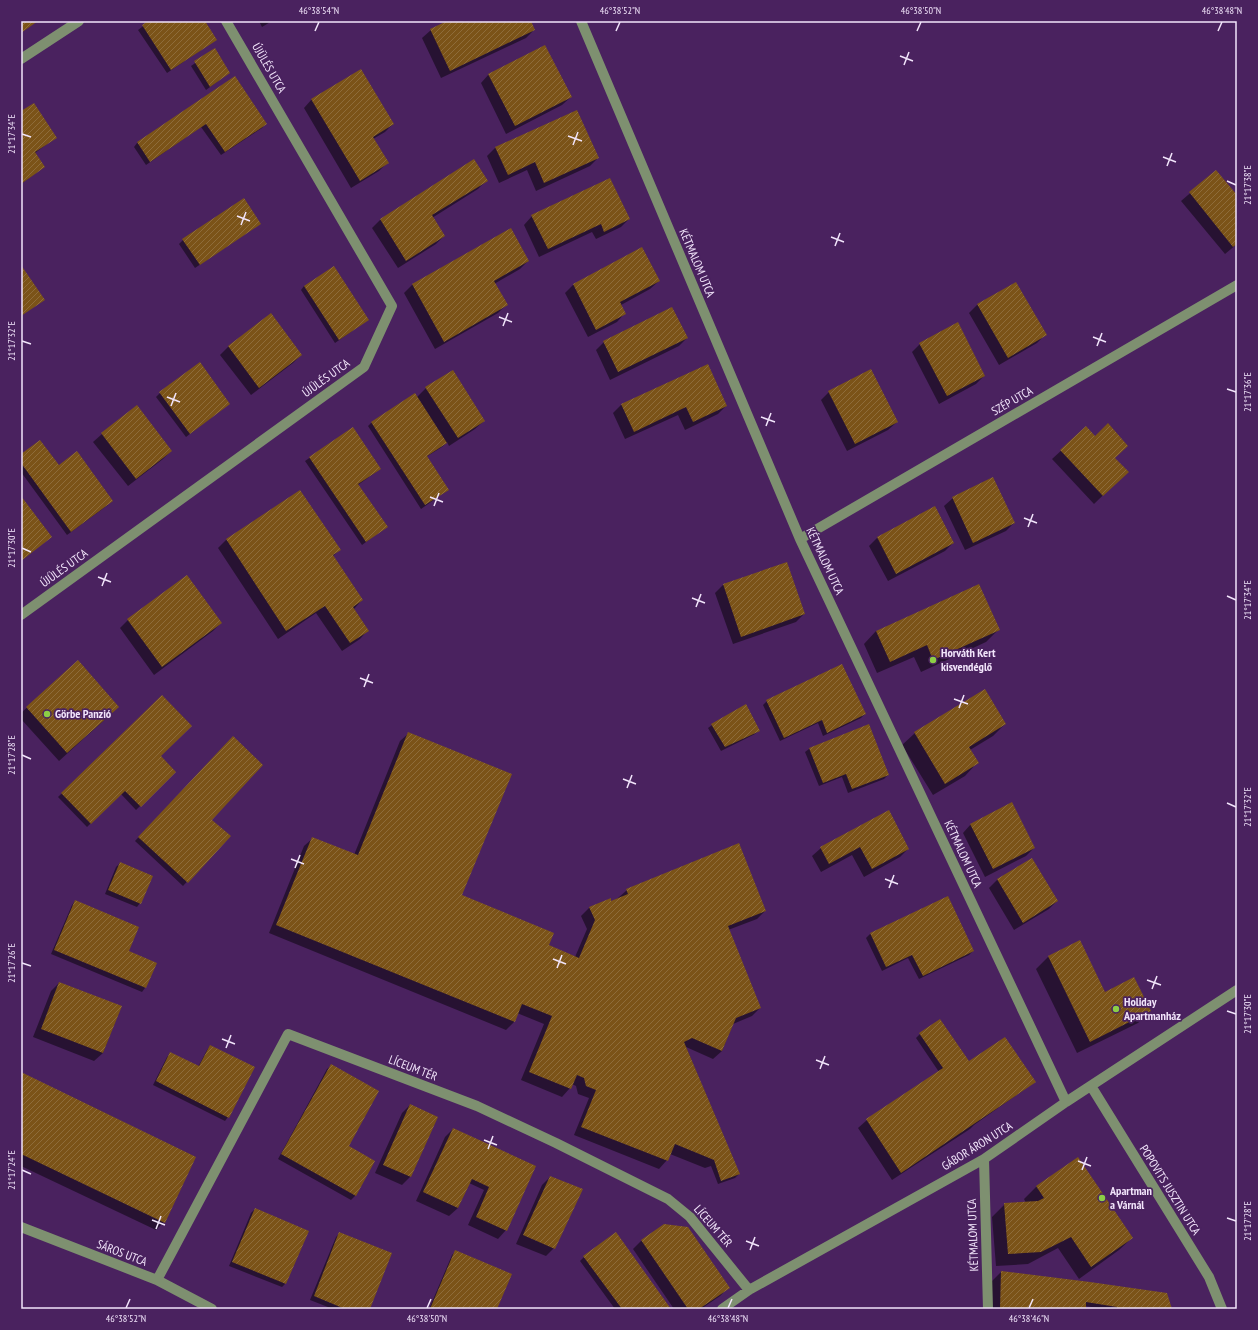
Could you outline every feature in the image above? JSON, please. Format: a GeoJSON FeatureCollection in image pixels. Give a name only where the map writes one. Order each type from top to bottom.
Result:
{"type":"FeatureCollection","features":[{"type":"Feature","properties":{"kind":"street"},"geometry":{"type":"LineString","coordinates":[[21,59],[79,21]]}},
{"type":"Feature","properties":{"kind":"street","name":"ÚJÜLÉS UTCA"},"geometry":{"type":"LineString","coordinates":[[21,615],[364,367],[392,306],[226,21]]}},
{"type":"Feature","properties":{"kind":"street","name":"KÉTMALOM UTCA"},"geometry":{"type":"LineString","coordinates":[[581,21],[800,539],[1066,1102]]}},
{"type":"Feature","properties":{"kind":"street","name":"SZÉP UTCA"},"geometry":{"type":"LineString","coordinates":[[800,539],[1237,285]]}},
{"type":"Feature","properties":{"kind":"street","name":"GÁBOR ÁRON UTCA"},"geometry":{"type":"LineString","coordinates":[[722,1309],[749,1290],[984,1159],[1066,1102],[1237,990]]}},
{"type":"Feature","properties":{"kind":"street","name":"LÍCEUM TÉR"},"geometry":{"type":"LineString","coordinates":[[157,1280],[288,1034],[477,1106],[556,1143],[668,1199],[690,1217],[749,1290]]}},
{"type":"Feature","properties":{"kind":"street","name":"POPOVITS JUSZTIN UTCA"},"geometry":{"type":"LineString","coordinates":[[1092,1086],[1209,1277],[1222,1309]]}},
{"type":"Feature","properties":{"kind":"street","name":"KÉTMALOM UTCA"},"geometry":{"type":"LineString","coordinates":[[984,1159],[988,1309]]}},
{"type":"Feature","properties":{"kind":"street","name":"SÁROS UTCA"},"geometry":{"type":"LineString","coordinates":[[21,1227],[157,1280],[212,1309]]}},
{"type":"Feature","properties":{"kind":"building"},"geometry":{"type":"Polygon","coordinates":[[[21,21],[38,21],[21,33],[21,21]]]}},
{"type":"Feature","properties":{"kind":"building"},"geometry":{"type":"Polygon","coordinates":[[[148,21],[205,21],[217,40],[171,70],[142,25],[148,21]]]}},
{"type":"Feature","properties":{"kind":"building"},"geometry":{"type":"Polygon","coordinates":[[[447,21],[531,21],[535,30],[450,71],[430,29],[447,21]]]}},
{"type":"Feature","properties":{"kind":"building"},"geometry":{"type":"Polygon","coordinates":[[[545,45],[572,97],[515,126],[488,74],[545,45]]]}},
{"type":"Feature","properties":{"kind":"building"},"geometry":{"type":"Polygon","coordinates":[[[215,48],[230,73],[210,87],[194,61],[215,48]]]}},
{"type":"Feature","properties":{"kind":"building"},"geometry":{"type":"Polygon","coordinates":[[[361,69],[394,124],[373,137],[389,163],[360,181],[311,99],[361,69]]]}},
{"type":"Feature","properties":{"kind":"building"},"geometry":{"type":"Polygon","coordinates":[[[235,76],[267,124],[225,152],[206,124],[150,162],[137,142],[235,76]]]}},
{"type":"Feature","properties":{"kind":"building"},"geometry":{"type":"Polygon","coordinates":[[[34,103],[57,138],[35,152],[45,167],[21,184],[21,111],[34,103]]]}},
{"type":"Feature","properties":{"kind":"building"},"geometry":{"type":"Polygon","coordinates":[[[577,110],[599,158],[544,183],[535,162],[508,175],[495,147],[577,110]]]}},
{"type":"Feature","properties":{"kind":"building"},"geometry":{"type":"Polygon","coordinates":[[[474,159],[488,181],[432,215],[445,236],[406,261],[380,219],[474,159]]]}},
{"type":"Feature","properties":{"kind":"building"},"geometry":{"type":"Polygon","coordinates":[[[1216,170],[1237,195],[1237,244],[1233,247],[1189,192],[1216,170]]]}},
{"type":"Feature","properties":{"kind":"building"},"geometry":{"type":"Polygon","coordinates":[[[610,178],[630,219],[604,232],[601,224],[548,249],[531,215],[610,178]]]}},
{"type":"Feature","properties":{"kind":"building"},"geometry":{"type":"Polygon","coordinates":[[[244,198],[261,224],[200,265],[182,239],[244,198]]]}},
{"type":"Feature","properties":{"kind":"building"},"geometry":{"type":"Polygon","coordinates":[[[511,228],[529,261],[494,281],[508,305],[444,342],[412,284],[511,228]]]}},
{"type":"Feature","properties":{"kind":"building"},"geometry":{"type":"Polygon","coordinates":[[[642,247],[660,281],[620,302],[626,314],[596,330],[573,284],[642,247]]]}},
{"type":"Feature","properties":{"kind":"building"},"geometry":{"type":"Polygon","coordinates":[[[21,265],[45,300],[21,316],[21,265]]]}},
{"type":"Feature","properties":{"kind":"building"},"geometry":{"type":"Polygon","coordinates":[[[334,266],[369,320],[339,340],[304,286],[334,266]]]}},
{"type":"Feature","properties":{"kind":"building"},"geometry":{"type":"Polygon","coordinates":[[[1016,282],[1047,335],[1008,358],[977,304],[1016,282]]]}},
{"type":"Feature","properties":{"kind":"building"},"geometry":{"type":"Polygon","coordinates":[[[672,307],[688,338],[618,372],[603,341],[672,307]]]}},
{"type":"Feature","properties":{"kind":"building"},"geometry":{"type":"Polygon","coordinates":[[[271,313],[302,355],[259,388],[228,346],[271,313]]]}},
{"type":"Feature","properties":{"kind":"building"},"geometry":{"type":"Polygon","coordinates":[[[958,322],[985,376],[947,396],[919,343],[958,322]]]}},
{"type":"Feature","properties":{"kind":"building"},"geometry":{"type":"Polygon","coordinates":[[[200,362],[230,404],[190,434],[159,392],[200,362]]]}},
{"type":"Feature","properties":{"kind":"building"},"geometry":{"type":"Polygon","coordinates":[[[708,364],[727,406],[693,422],[686,407],[634,432],[621,404],[708,364]]]}},
{"type":"Feature","properties":{"kind":"building"},"geometry":{"type":"Polygon","coordinates":[[[871,369],[898,422],[855,444],[828,391],[871,369]]]}},
{"type":"Feature","properties":{"kind":"building"},"geometry":{"type":"Polygon","coordinates":[[[453,370],[485,421],[458,438],[425,387],[453,370]]]}},
{"type":"Feature","properties":{"kind":"building"},"geometry":{"type":"Polygon","coordinates":[[[415,393],[447,443],[427,456],[449,490],[425,505],[371,422],[415,393]]]}},
{"type":"Feature","properties":{"kind":"building"},"geometry":{"type":"Polygon","coordinates":[[[137,405],[172,451],[136,479],[101,433],[137,405]]]}},
{"type":"Feature","properties":{"kind":"building"},"geometry":{"type":"Polygon","coordinates":[[[1108,423],[1128,446],[1115,458],[1129,472],[1103,496],[1060,450],[1086,426],[1095,436],[1108,423]]]}},
{"type":"Feature","properties":{"kind":"building"},"geometry":{"type":"Polygon","coordinates":[[[353,427],[381,469],[358,484],[388,527],[366,542],[309,457],[353,427]]]}},
{"type":"Feature","properties":{"kind":"building"},"geometry":{"type":"Polygon","coordinates":[[[40,440],[59,465],[77,451],[113,501],[71,532],[21,463],[21,454],[40,440]]]}},
{"type":"Feature","properties":{"kind":"building"},"geometry":{"type":"Polygon","coordinates":[[[993,477],[1015,523],[973,543],[952,497],[993,477]]]}},
{"type":"Feature","properties":{"kind":"building"},"geometry":{"type":"Polygon","coordinates":[[[300,490],[341,550],[333,555],[363,600],[353,607],[369,631],[350,643],[325,606],[286,631],[226,539],[300,490]]]}},
{"type":"Feature","properties":{"kind":"building"},"geometry":{"type":"Polygon","coordinates":[[[21,496],[52,537],[21,561],[21,496]]]}},
{"type":"Feature","properties":{"kind":"building"},"geometry":{"type":"Polygon","coordinates":[[[935,506],[954,543],[896,574],[877,537],[935,506]]]}},
{"type":"Feature","properties":{"kind":"building"},"geometry":{"type":"Polygon","coordinates":[[[787,562],[805,614],[741,637],[723,584],[787,562]]]}},
{"type":"Feature","properties":{"kind":"building"},"geometry":{"type":"Polygon","coordinates":[[[187,575],[222,623],[162,667],[127,619],[187,575]]]}},
{"type":"Feature","properties":{"kind":"building"},"geometry":{"type":"Polygon","coordinates":[[[979,584],[1000,630],[933,660],[927,645],[890,662],[876,631],[979,584]]]}},
{"type":"Feature","properties":{"kind":"building"},"geometry":{"type":"Polygon","coordinates":[[[78,660],[119,707],[67,753],[26,707],[78,660]]]}},
{"type":"Feature","properties":{"kind":"building"},"geometry":{"type":"Polygon","coordinates":[[[842,664],[866,714],[827,733],[822,720],[784,738],[766,700],[842,664]]]}},
{"type":"Feature","properties":{"kind":"building"},"geometry":{"type":"Polygon","coordinates":[[[985,689],[1006,724],[969,747],[979,763],[945,784],[914,732],[985,689]]]}},
{"type":"Feature","properties":{"kind":"building"},"geometry":{"type":"Polygon","coordinates":[[[162,695],[192,726],[161,756],[176,772],[141,807],[125,791],[91,824],[61,793],[162,695]]]}},
{"type":"Feature","properties":{"kind":"building"},"geometry":{"type":"Polygon","coordinates":[[[746,704],[760,731],[725,747],[711,724],[746,704]]]}},
{"type":"Feature","properties":{"kind":"building"},"geometry":{"type":"Polygon","coordinates":[[[869,724],[889,775],[852,789],[846,774],[823,783],[809,748],[869,724]]]}},
{"type":"Feature","properties":{"kind":"building"},"geometry":{"type":"Polygon","coordinates":[[[408,732],[512,774],[462,895],[554,933],[549,945],[579,958],[595,920],[589,907],[611,898],[611,901],[628,894],[626,889],[739,843],[766,911],[728,926],[761,1008],[736,1018],[722,1051],[692,1038],[684,1042],[740,1174],[721,1181],[714,1160],[675,1144],[668,1161],[581,1127],[596,1090],[586,1086],[584,1078],[577,1075],[571,1089],[529,1072],[552,1016],[522,1004],[515,1022],[276,925],[312,837],[358,855],[408,732]]]}},
{"type":"Feature","properties":{"kind":"building"},"geometry":{"type":"Polygon","coordinates":[[[233,736],[263,765],[212,820],[231,836],[188,883],[138,837],[233,736]]]}},
{"type":"Feature","properties":{"kind":"building"},"geometry":{"type":"Polygon","coordinates":[[[1012,802],[1035,848],[993,869],[970,824],[1012,802]]]}},
{"type":"Feature","properties":{"kind":"building"},"geometry":{"type":"Polygon","coordinates":[[[889,810],[909,849],[872,869],[860,847],[829,864],[820,847],[889,810]]]}},
{"type":"Feature","properties":{"kind":"building"},"geometry":{"type":"Polygon","coordinates":[[[1032,858],[1058,901],[1023,923],[997,879],[1032,858]]]}},
{"type":"Feature","properties":{"kind":"building"},"geometry":{"type":"Polygon","coordinates":[[[120,862],[153,876],[141,904],[108,890],[120,862]]]}},
{"type":"Feature","properties":{"kind":"building"},"geometry":{"type":"Polygon","coordinates":[[[948,896],[974,951],[923,976],[912,955],[886,967],[870,933],[948,896]]]}},
{"type":"Feature","properties":{"kind":"building"},"geometry":{"type":"Polygon","coordinates":[[[75,900],[139,927],[129,951],[157,963],[146,988],[54,950],[75,900]]]}},
{"type":"Feature","properties":{"kind":"building"},"geometry":{"type":"Polygon","coordinates":[[[1080,940],[1105,992],[1134,977],[1151,1011],[1090,1042],[1048,956],[1080,940]]]}},
{"type":"Feature","properties":{"kind":"building"},"geometry":{"type":"Polygon","coordinates":[[[59,982],[122,1006],[103,1053],[41,1029],[59,982]]]}},
{"type":"Feature","properties":{"kind":"building"},"geometry":{"type":"Polygon","coordinates":[[[940,1019],[969,1061],[1005,1037],[1036,1082],[901,1173],[866,1119],[943,1068],[919,1033],[940,1019]]]}},
{"type":"Feature","properties":{"kind":"building"},"geometry":{"type":"Polygon","coordinates":[[[210,1045],[255,1067],[229,1118],[156,1081],[170,1052],[199,1066],[210,1045]]]}},
{"type":"Feature","properties":{"kind":"building"},"geometry":{"type":"Polygon","coordinates":[[[331,1064],[379,1091],[349,1146],[375,1161],[356,1196],[281,1154],[331,1064]]]}},
{"type":"Feature","properties":{"kind":"building"},"geometry":{"type":"Polygon","coordinates":[[[21,1072],[196,1157],[165,1223],[21,1154],[21,1072]]]}},
{"type":"Feature","properties":{"kind":"building"},"geometry":{"type":"Polygon","coordinates":[[[410,1104],[438,1117],[411,1177],[383,1165],[410,1104]]]}},
{"type":"Feature","properties":{"kind":"building"},"geometry":{"type":"Polygon","coordinates":[[[453,1128],[536,1166],[507,1231],[476,1217],[489,1187],[472,1179],[458,1208],[423,1192],[453,1128]]]}},
{"type":"Feature","properties":{"kind":"building"},"geometry":{"type":"Polygon","coordinates":[[[1078,1157],[1133,1238],[1091,1267],[1071,1237],[1041,1252],[1008,1254],[1004,1203],[1038,1201],[1044,1198],[1036,1186],[1078,1157]]]}},
{"type":"Feature","properties":{"kind":"building"},"geometry":{"type":"Polygon","coordinates":[[[550,1176],[583,1189],[555,1249],[523,1235],[550,1176]]]}},
{"type":"Feature","properties":{"kind":"building"},"geometry":{"type":"Polygon","coordinates":[[[255,1208],[309,1231],[286,1284],[232,1262],[255,1208]]]}},
{"type":"Feature","properties":{"kind":"building"},"geometry":{"type":"Polygon","coordinates":[[[664,1224],[688,1227],[730,1288],[699,1309],[688,1309],[641,1240],[664,1224]]]}},
{"type":"Feature","properties":{"kind":"building"},"geometry":{"type":"Polygon","coordinates":[[[339,1232],[392,1253],[370,1309],[345,1309],[314,1296],[339,1232]]]}},
{"type":"Feature","properties":{"kind":"building"},"geometry":{"type":"Polygon","coordinates":[[[616,1232],[671,1309],[622,1309],[583,1256],[616,1232]]]}},
{"type":"Feature","properties":{"kind":"building"},"geometry":{"type":"Polygon","coordinates":[[[455,1250],[512,1274],[497,1309],[430,1309],[455,1250]]]}},
{"type":"Feature","properties":{"kind":"building"},"geometry":{"type":"Polygon","coordinates":[[[1001,1271],[1167,1293],[1172,1309],[1117,1309],[1117,1307],[1086,1302],[1086,1309],[1000,1309],[1001,1271]]]}},
{"type":"Feature","properties":{"kind":"place","name":"Horváth Kert kisvendéglő"},"geometry":{"type":"Point","coordinates":[933,660]}},
{"type":"Feature","properties":{"kind":"place","name":"Görbe Panzió"},"geometry":{"type":"Point","coordinates":[47,714]}},
{"type":"Feature","properties":{"kind":"place","name":"Holiday Apartmanház"},"geometry":{"type":"Point","coordinates":[1116,1009]}},
{"type":"Feature","properties":{"kind":"place","name":"Apartman a Várnál"},"geometry":{"type":"Point","coordinates":[1102,1198]}}]}
